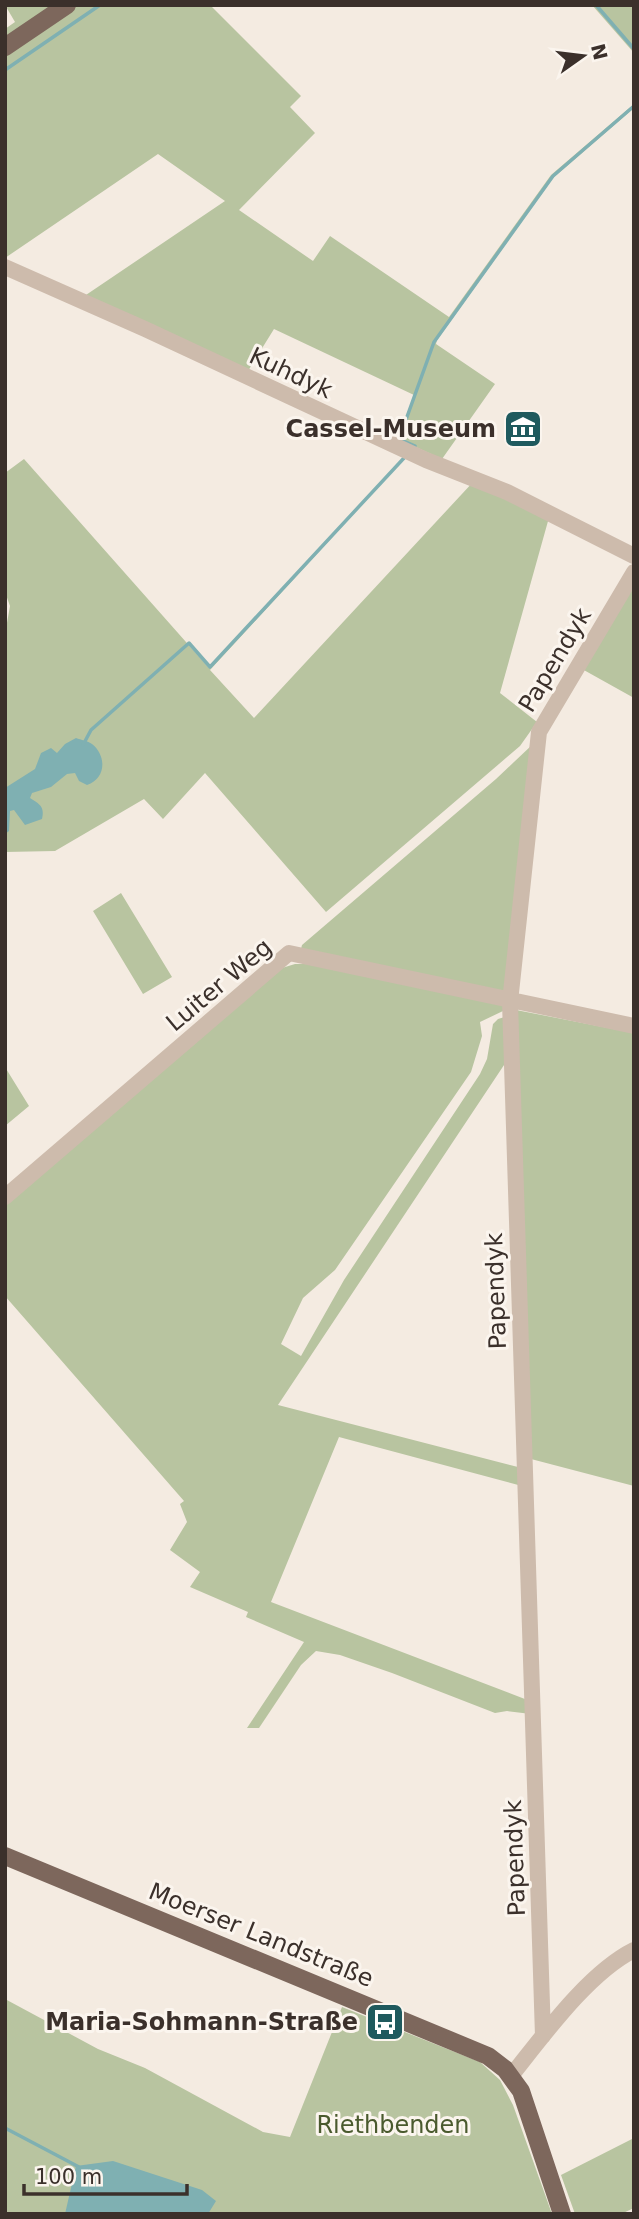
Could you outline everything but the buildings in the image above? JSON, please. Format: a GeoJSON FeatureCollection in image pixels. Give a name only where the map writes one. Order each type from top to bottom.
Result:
{"type":"FeatureCollection","features":[{"type":"Feature","properties":{"kind":"main road"},"geometry":{"type":"LineString","coordinates":[[5,47],[67,5]]}},
{"type":"Feature","properties":{"kind":"main road","name":"Moerser Landstraße"},"geometry":{"type":"LineString","coordinates":[[5,1856],[476,2050],[496,2062],[511,2076],[525,2100],[562,2214]]}},
{"type":"Feature","properties":{"kind":"street","name":"Kuhdyk"},"geometry":{"type":"LineString","coordinates":[[5,267],[426,460],[507,492],[634,556]]}},
{"type":"Feature","properties":{"kind":"street","name":"Papendyk"},"geometry":{"type":"LineString","coordinates":[[543,2036],[510,1002],[539,732],[634,572]]}},
{"type":"Feature","properties":{"kind":"street","name":"Luiter Weg"},"geometry":{"type":"LineString","coordinates":[[5,1197],[289,953],[510,1002],[634,1026]]}},
{"type":"Feature","properties":{"kind":"street"},"geometry":{"type":"LineString","coordinates":[[511,2076],[571,2003],[618,1958],[634,1950]]}},
{"type":"Feature","properties":{"kind":"green space"},"geometry":{"type":"Polygon","coordinates":[[[5,5],[55,5],[5,39],[5,29],[15,22],[5,5]]]}},
{"type":"Feature","properties":{"kind":"green space"},"geometry":{"type":"Polygon","coordinates":[[[75,5],[210,5],[301,96],[290,107],[315,133],[239,210],[313,261],[330,236],[449,317],[551,175],[634,104],[634,108],[553,178],[437,340],[436,344],[495,384],[442,459],[398,439],[414,395],[274,329],[248,371],[80,299],[225,201],[158,154],[5,258],[5,53],[75,5]]]}},
{"type":"Feature","properties":{"kind":"green space"},"geometry":{"type":"Polygon","coordinates":[[[592,5],[634,5],[634,53],[592,5]]]}},
{"type":"Feature","properties":{"kind":"green space"},"geometry":{"type":"Polygon","coordinates":[[[404,457],[210,670],[254,718],[474,481],[550,514],[500,693],[537,722],[520,746],[326,912],[205,773],[163,819],[144,799],[55,851],[5,852],[5,634],[10,606],[5,592],[5,473],[24,459],[209,668],[404,457]]]}},
{"type":"Feature","properties":{"kind":"green space"},"geometry":{"type":"Polygon","coordinates":[[[634,580],[634,698],[582,669],[634,580]]]}},
{"type":"Feature","properties":{"kind":"green space"},"geometry":{"type":"Polygon","coordinates":[[[532,745],[505,995],[301,949],[302,945],[532,745]]]}},
{"type":"Feature","properties":{"kind":"green space"},"geometry":{"type":"Polygon","coordinates":[[[121,893],[172,977],[143,994],[93,911],[121,893]]]}},
{"type":"Feature","properties":{"kind":"green space"},"geometry":{"type":"Polygon","coordinates":[[[295,964],[310,964],[504,1004],[503,1011],[480,1022],[482,1036],[471,1072],[335,1270],[303,1298],[281,1344],[301,1356],[344,1280],[480,1074],[487,1059],[493,1024],[508,1016],[508,1059],[278,1405],[522,1468],[522,1486],[339,1437],[271,1602],[530,1701],[531,1714],[507,1711],[495,1713],[392,1673],[340,1655],[316,1651],[301,1665],[259,1728],[247,1728],[304,1642],[246,1617],[248,1612],[190,1587],[200,1572],[170,1550],[187,1522],[180,1504],[184,1501],[5,1296],[5,1206],[282,968],[295,964]]]}},
{"type":"Feature","properties":{"kind":"green space"},"geometry":{"type":"Polygon","coordinates":[[[516,1010],[634,1033],[634,1486],[531,1459],[516,1010]]]}},
{"type":"Feature","properties":{"kind":"green space"},"geometry":{"type":"Polygon","coordinates":[[[5,1067],[29,1106],[5,1126],[5,1067]]]}},
{"type":"Feature","properties":{"kind":"green space","name":"Riethbenden"},"geometry":{"type":"Polygon","coordinates":[[[5,1999],[98,2049],[145,2068],[263,2132],[290,2137],[342,2007],[480,2062],[500,2080],[513,2105],[552,2214],[5,2214],[5,1999]]]}},
{"type":"Feature","properties":{"kind":"green space"},"geometry":{"type":"Polygon","coordinates":[[[632,2139],[634,2208],[621,2214],[575,2214],[561,2175],[632,2139]]]}},
{"type":"Feature","properties":{"kind":"water"},"geometry":{"type":"Polygon","coordinates":[[[76,738],[92,744],[97,749],[102,761],[98,778],[87,785],[79,781],[75,773],[67,774],[51,787],[32,793],[30,798],[42,808],[42,819],[25,825],[14,810],[10,811],[9,831],[5,834],[5,788],[35,769],[41,753],[51,748],[57,753],[65,744],[76,738]]]}},
{"type":"Feature","properties":{"kind":"water"},"geometry":{"type":"Polygon","coordinates":[[[113,2161],[202,2190],[216,2201],[208,2214],[65,2214],[76,2166],[113,2161]]]}},
{"type":"Feature","properties":{"kind":"waterway"},"geometry":{"type":"LineString","coordinates":[[5,70],[100,5]]}},
{"type":"Feature","properties":{"kind":"waterway"},"geometry":{"type":"LineString","coordinates":[[596,5],[634,49]]}},
{"type":"Feature","properties":{"kind":"waterway"},"geometry":{"type":"LineString","coordinates":[[415,446],[399,439],[434,342],[553,176],[634,106]]}},
{"type":"Feature","properties":{"kind":"waterway"},"geometry":{"type":"LineString","coordinates":[[83,745],[91,730],[189,643],[210,667],[404,458]]}},
{"type":"Feature","properties":{"kind":"waterway"},"geometry":{"type":"LineString","coordinates":[[5,2128],[79,2167]]}},
{"type":"Feature","properties":{"kind":"place","name":"Cassel-Museum"},"geometry":{"type":"Point","coordinates":[523,429]}},
{"type":"Feature","properties":{"kind":"place","name":"Maria-Sohmann-Straße"},"geometry":{"type":"Point","coordinates":[385,2022]}}]}
